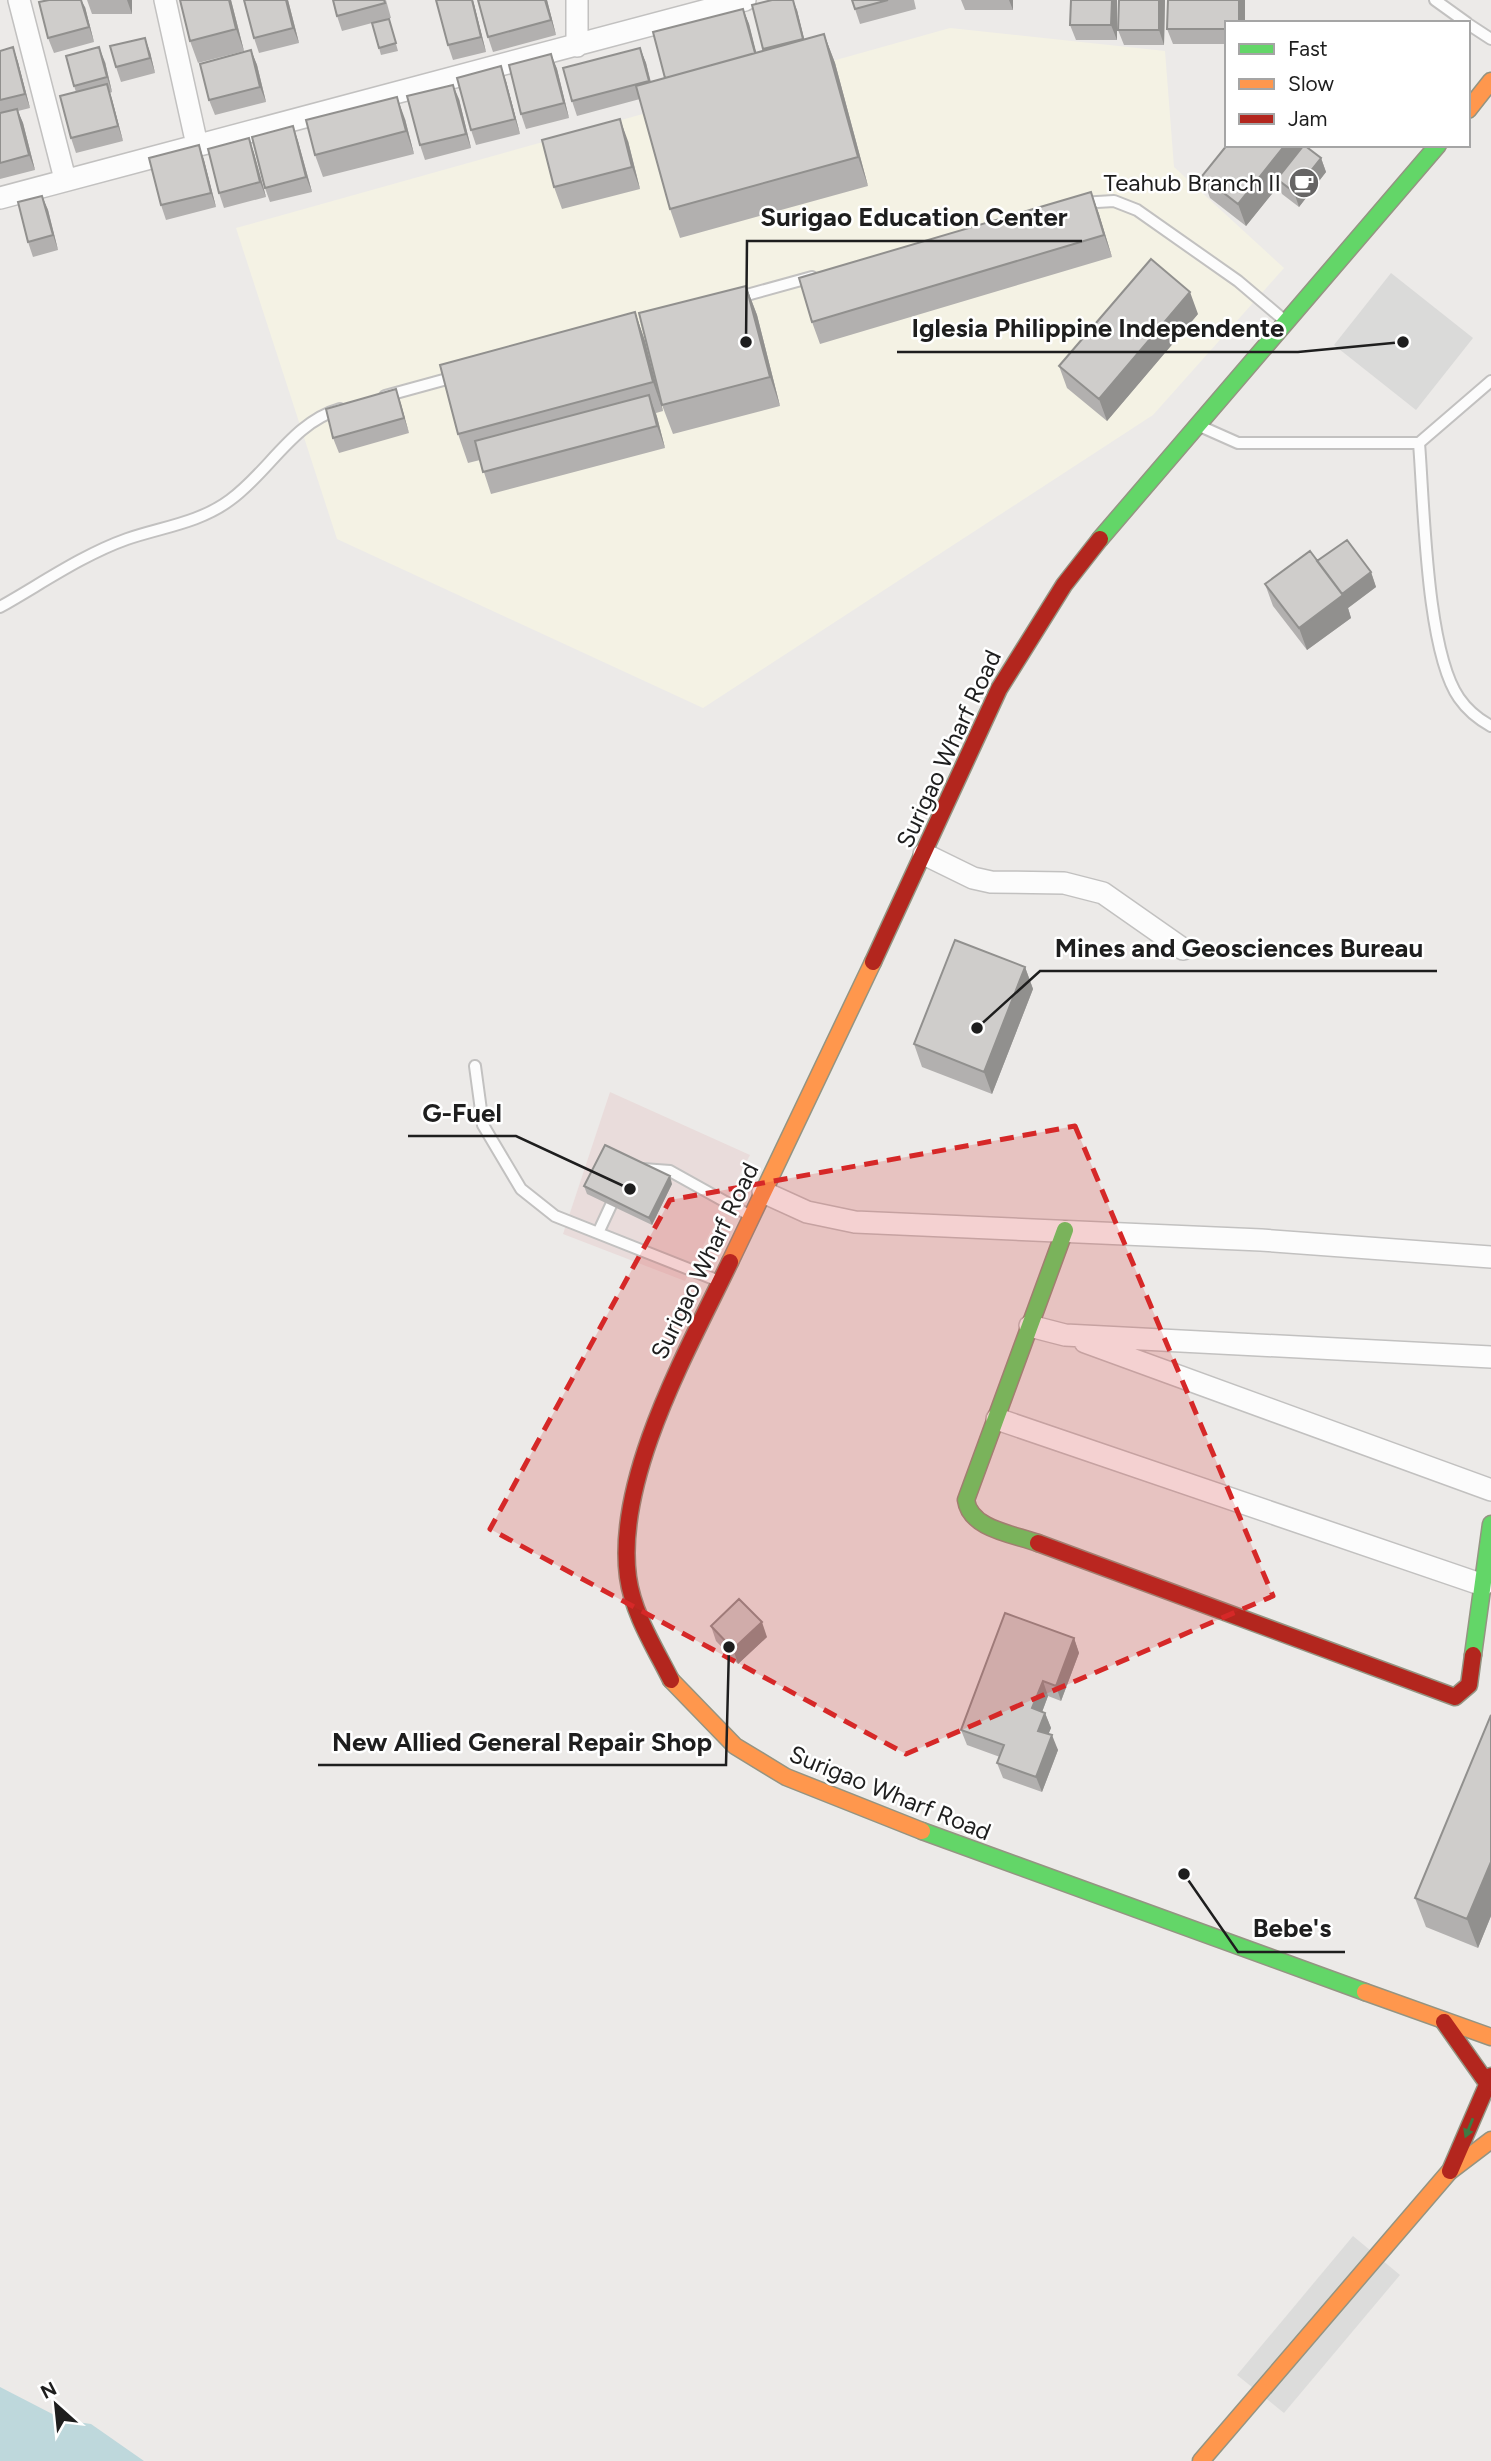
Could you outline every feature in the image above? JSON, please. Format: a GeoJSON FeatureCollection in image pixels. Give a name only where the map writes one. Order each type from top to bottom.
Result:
{"type":"FeatureCollection","features":[{"type":"Feature","properties":{"kind":"main road"},"geometry":{"type":"LineString","coordinates":[[1470,107],[1491,81]]}},
{"type":"Feature","properties":{"kind":"main road","name":"Surigao Wharf Road"},"geometry":{"type":"LineString","coordinates":[[1436,147],[1196,424],[1079,566],[1031,635],[999,689],[925,854],[653,1427],[640,1470],[625,1543],[628,1580],[639,1617],[654,1652],[674,1686],[700,1715],[735,1746],[786,1777],[848,1804],[1491,2037]]}},
{"type":"Feature","properties":{"kind":"main road"},"geometry":{"type":"LineString","coordinates":[[1065,1230],[966,1500],[968,1513],[977,1521],[1449,1696],[1461,1695],[1469,1685],[1491,1524]]}},
{"type":"Feature","properties":{"kind":"main road"},"geometry":{"type":"LineString","coordinates":[[1444,2022],[1489,2079],[1450,2172]]}},
{"type":"Feature","properties":{"kind":"main road"},"geometry":{"type":"LineString","coordinates":[[1201,2461],[1450,2172],[1491,2140]]}},
{"type":"Feature","properties":{"kind":"street"},"geometry":{"type":"LineString","coordinates":[[19,0],[65,178]]}},
{"type":"Feature","properties":{"kind":"street"},"geometry":{"type":"LineString","coordinates":[[165,0],[197,145]]}},
{"type":"Feature","properties":{"kind":"street"},"geometry":{"type":"LineString","coordinates":[[577,0],[577,46]]}},
{"type":"Feature","properties":{"kind":"street"},"geometry":{"type":"LineString","coordinates":[[0,198],[65,178],[577,46],[744,0]]}},
{"type":"Feature","properties":{"kind":"street"},"geometry":{"type":"LineString","coordinates":[[925,854],[958,873],[991,882],[1086,886],[1103,892],[1183,949]]}},
{"type":"Feature","properties":{"kind":"street"},"geometry":{"type":"LineString","coordinates":[[764,1192],[807,1212],[855,1222],[1261,1240],[1491,1257]]}},
{"type":"Feature","properties":{"kind":"street"},"geometry":{"type":"LineString","coordinates":[[1030,1326],[1065,1335],[1491,1490]]}},
{"type":"Feature","properties":{"kind":"street"},"geometry":{"type":"LineString","coordinates":[[1065,1335],[1491,1357]]}},
{"type":"Feature","properties":{"kind":"street"},"geometry":{"type":"LineString","coordinates":[[997,1419],[1483,1585]]}},
{"type":"Feature","properties":{"kind":"lane"},"geometry":{"type":"LineString","coordinates":[[1435,0],[1465,21]]}},
{"type":"Feature","properties":{"kind":"lane"},"geometry":{"type":"LineString","coordinates":[[1470,24],[1491,39]]}},
{"type":"Feature","properties":{"kind":"lane"},"geometry":{"type":"LineString","coordinates":[[1072,205],[1092,200],[1114,201],[1137,210],[1238,281],[1286,322]]}},
{"type":"Feature","properties":{"kind":"lane"},"geometry":{"type":"LineString","coordinates":[[723,302],[831,272]]}},
{"type":"Feature","properties":{"kind":"lane"},"geometry":{"type":"LineString","coordinates":[[374,399],[468,373]]}},
{"type":"Feature","properties":{"kind":"lane"},"geometry":{"type":"LineString","coordinates":[[1196,424],[1238,443],[1419,443],[1491,381]]}},
{"type":"Feature","properties":{"kind":"lane"},"geometry":{"type":"LineString","coordinates":[[0,607],[99,551],[126,539],[178,525],[213,510],[230,500],[299,432],[316,419],[348,406]]}},
{"type":"Feature","properties":{"kind":"lane"},"geometry":{"type":"LineString","coordinates":[[1419,443],[1430,584],[1437,633],[1447,673],[1458,697],[1474,716],[1491,726]]}},
{"type":"Feature","properties":{"kind":"lane"},"geometry":{"type":"LineString","coordinates":[[475,1066],[483,1125],[521,1189],[555,1216],[720,1282]]}},
{"type":"Feature","properties":{"kind":"lane"},"geometry":{"type":"LineString","coordinates":[[643,1170],[670,1171],[751,1217]]}},
{"type":"Feature","properties":{"kind":"lane"},"geometry":{"type":"LineString","coordinates":[[598,1233],[611,1205]]}},
{"type":"Feature","properties":{"kind":"highlighted area"},"geometry":{"type":"Polygon","coordinates":[[[1075,1126],[1273,1596],[906,1754],[490,1529],[670,1200],[1075,1126]]]}},
{"type":"Feature","properties":{"kind":"shaded area"},"geometry":{"type":"Polygon","coordinates":[[[950,28],[1165,51],[1174,167],[1284,268],[1153,415],[703,708],[337,539],[236,228],[950,28]]]}},
{"type":"Feature","properties":{"kind":"shaded area"},"geometry":{"type":"Polygon","coordinates":[[[1391,273],[1473,338],[1416,410],[1334,345],[1391,273]]]}},
{"type":"Feature","properties":{"kind":"shaded area"},"geometry":{"type":"Polygon","coordinates":[[[610,1092],[750,1155],[685,1281],[563,1234],[610,1092]]]}},
{"type":"Feature","properties":{"kind":"water"},"geometry":{"type":"Polygon","coordinates":[[[0,2387],[64,2420],[91,2424],[144,2461],[0,2461],[0,2387]]]}},
{"type":"Feature","properties":{"kind":"pier"},"geometry":{"type":"Polygon","coordinates":[[[1353,2236],[1400,2275],[1284,2413],[1237,2375],[1353,2236]]]}},
{"type":"Feature","properties":{"kind":"building"},"geometry":{"type":"Polygon","coordinates":[[[81,0],[89,27],[48,38],[39,2],[81,0]]]}},
{"type":"Feature","properties":{"kind":"building"},"geometry":{"type":"Polygon","coordinates":[[[180,0],[229,0],[236,29],[190,41],[180,0]]]}},
{"type":"Feature","properties":{"kind":"building"},"geometry":{"type":"Polygon","coordinates":[[[244,0],[286,0],[293,28],[254,38],[244,0]]]}},
{"type":"Feature","properties":{"kind":"building"},"geometry":{"type":"Polygon","coordinates":[[[333,0],[384,0],[385,3],[337,16],[333,0]]]}},
{"type":"Feature","properties":{"kind":"building"},"geometry":{"type":"Polygon","coordinates":[[[436,0],[472,0],[481,37],[448,45],[436,0]]]}},
{"type":"Feature","properties":{"kind":"building"},"geometry":{"type":"Polygon","coordinates":[[[478,0],[545,0],[551,20],[488,37],[478,0]]]}},
{"type":"Feature","properties":{"kind":"building"},"geometry":{"type":"Polygon","coordinates":[[[772,0],[793,0],[803,39],[763,49],[752,5],[772,0]]]}},
{"type":"Feature","properties":{"kind":"building"},"geometry":{"type":"Polygon","coordinates":[[[852,0],[888,0],[855,9],[852,0]]]}},
{"type":"Feature","properties":{"kind":"building"},"geometry":{"type":"Polygon","coordinates":[[[1071,0],[1112,0],[1111,25],[1070,25],[1071,0]]]}},
{"type":"Feature","properties":{"kind":"building"},"geometry":{"type":"Polygon","coordinates":[[[1119,0],[1159,0],[1159,30],[1118,30],[1119,0]]]}},
{"type":"Feature","properties":{"kind":"building"},"geometry":{"type":"Polygon","coordinates":[[[1168,0],[1239,0],[1239,21],[1225,21],[1225,29],[1167,29],[1168,0]]]}},
{"type":"Feature","properties":{"kind":"building"},"geometry":{"type":"Polygon","coordinates":[[[743,9],[755,53],[665,78],[653,32],[743,9]]]}},
{"type":"Feature","properties":{"kind":"building"},"geometry":{"type":"Polygon","coordinates":[[[389,19],[396,43],[379,48],[372,23],[389,19]]]}},
{"type":"Feature","properties":{"kind":"building"},"geometry":{"type":"Polygon","coordinates":[[[824,34],[858,157],[670,209],[636,86],[824,34]]]}},
{"type":"Feature","properties":{"kind":"building"},"geometry":{"type":"Polygon","coordinates":[[[145,38],[150,58],[116,67],[110,46],[145,38]]]}},
{"type":"Feature","properties":{"kind":"building"},"geometry":{"type":"Polygon","coordinates":[[[13,47],[25,94],[0,100],[0,51],[13,47]]]}},
{"type":"Feature","properties":{"kind":"building"},"geometry":{"type":"Polygon","coordinates":[[[99,47],[107,77],[74,86],[66,56],[99,47]]]}},
{"type":"Feature","properties":{"kind":"building"},"geometry":{"type":"Polygon","coordinates":[[[640,48],[649,81],[572,101],[563,68],[640,48]]]}},
{"type":"Feature","properties":{"kind":"building"},"geometry":{"type":"Polygon","coordinates":[[[251,50],[260,87],[209,100],[200,64],[251,50]]]}},
{"type":"Feature","properties":{"kind":"building"},"geometry":{"type":"Polygon","coordinates":[[[551,54],[564,103],[521,114],[509,65],[551,54]]]}},
{"type":"Feature","properties":{"kind":"building"},"geometry":{"type":"Polygon","coordinates":[[[501,66],[515,119],[471,130],[457,78],[501,66]]]}},
{"type":"Feature","properties":{"kind":"building"},"geometry":{"type":"Polygon","coordinates":[[[107,84],[118,126],[71,138],[60,96],[107,84]]]}},
{"type":"Feature","properties":{"kind":"building"},"geometry":{"type":"Polygon","coordinates":[[[453,85],[466,134],[420,145],[407,96],[453,85]]]}},
{"type":"Feature","properties":{"kind":"building"},"geometry":{"type":"Polygon","coordinates":[[[397,97],[406,131],[315,155],[306,120],[397,97]]]}},
{"type":"Feature","properties":{"kind":"building"},"geometry":{"type":"Polygon","coordinates":[[[17,109],[29,155],[0,163],[0,113],[17,109]]]}},
{"type":"Feature","properties":{"kind":"building"},"geometry":{"type":"Polygon","coordinates":[[[620,119],[632,167],[554,187],[542,140],[620,119]]]}},
{"type":"Feature","properties":{"kind":"building"},"geometry":{"type":"Polygon","coordinates":[[[293,126],[306,177],[265,188],[252,137],[293,126]]]}},
{"type":"Feature","properties":{"kind":"building"},"geometry":{"type":"Polygon","coordinates":[[[249,138],[260,182],[219,193],[208,149],[249,138]]]}},
{"type":"Feature","properties":{"kind":"building"},"geometry":{"type":"Polygon","coordinates":[[[199,145],[211,193],[161,205],[149,158],[199,145]]]}},
{"type":"Feature","properties":{"kind":"building"},"geometry":{"type":"Polygon","coordinates":[[[1225,147],[1283,147],[1238,204],[1202,176],[1225,147]]]}},
{"type":"Feature","properties":{"kind":"building"},"geometry":{"type":"Polygon","coordinates":[[[1302,147],[1307,147],[1321,158],[1294,192],[1277,179],[1302,147]]]}},
{"type":"Feature","properties":{"kind":"building"},"geometry":{"type":"Polygon","coordinates":[[[1091,192],[1104,235],[812,322],[799,278],[1091,192]]]}},
{"type":"Feature","properties":{"kind":"building"},"geometry":{"type":"Polygon","coordinates":[[[42,196],[53,235],[28,242],[18,202],[42,196]]]}},
{"type":"Feature","properties":{"kind":"building"},"geometry":{"type":"Polygon","coordinates":[[[1151,259],[1190,292],[1099,399],[1059,366],[1151,259]]]}},
{"type":"Feature","properties":{"kind":"building"},"geometry":{"type":"Polygon","coordinates":[[[746,286],[770,377],[662,405],[639,313],[746,286]]]}},
{"type":"Feature","properties":{"kind":"building"},"geometry":{"type":"Polygon","coordinates":[[[635,312],[653,382],[458,434],[440,365],[635,312]]]}},
{"type":"Feature","properties":{"kind":"building"},"geometry":{"type":"Polygon","coordinates":[[[396,389],[404,418],[333,438],[326,409],[396,389]]]}},
{"type":"Feature","properties":{"kind":"building"},"geometry":{"type":"Polygon","coordinates":[[[649,395],[657,426],[483,472],[475,441],[649,395]]]}},
{"type":"Feature","properties":{"kind":"building"},"geometry":{"type":"Polygon","coordinates":[[[1347,540],[1371,572],[1342,594],[1317,561],[1347,540]]]}},
{"type":"Feature","properties":{"kind":"building"},"geometry":{"type":"Polygon","coordinates":[[[1310,551],[1343,595],[1299,628],[1265,584],[1310,551]]]}},
{"type":"Feature","properties":{"kind":"building"},"geometry":{"type":"Polygon","coordinates":[[[955,940],[1025,967],[984,1072],[914,1044],[955,940]]]}},
{"type":"Feature","properties":{"kind":"building"},"geometry":{"type":"Polygon","coordinates":[[[605,1145],[670,1176],[649,1218],[584,1186],[605,1145]]]}},
{"type":"Feature","properties":{"kind":"building"},"geometry":{"type":"Polygon","coordinates":[[[739,1599],[762,1622],[733,1649],[711,1626],[739,1599]]]}},
{"type":"Feature","properties":{"kind":"building"},"geometry":{"type":"Polygon","coordinates":[[[1005,1613],[1074,1638],[1056,1686],[1043,1681],[1032,1708],[1045,1713],[1038,1731],[1052,1735],[1036,1777],[997,1763],[1004,1745],[961,1730],[1005,1613]]]}},
{"type":"Feature","properties":{"kind":"building"},"geometry":{"type":"Polygon","coordinates":[[[1491,1715],[1491,1862],[1467,1919],[1415,1898],[1491,1715]]]}},
{"type":"Feature","properties":{"kind":"traffic: fast"},"geometry":{"type":"LineString","coordinates":[[1100,539],[1436,147]]}},
{"type":"Feature","properties":{"kind":"traffic: fast"},"geometry":{"type":"LineString","coordinates":[[1038,1543],[984,1524],[975,1518],[966,1500],[1065,1230]]}},
{"type":"Feature","properties":{"kind":"traffic: fast"},"geometry":{"type":"LineString","coordinates":[[1473,1655],[1491,1524]]}},
{"type":"Feature","properties":{"kind":"traffic: fast"},"geometry":{"type":"LineString","coordinates":[[922,1831],[1365,1992]]}},
{"type":"Feature","properties":{"kind":"traffic: slow"},"geometry":{"type":"LineString","coordinates":[[1470,107],[1491,81]]}},
{"type":"Feature","properties":{"kind":"traffic: slow"},"geometry":{"type":"LineString","coordinates":[[730,1262],[873,962]]}},
{"type":"Feature","properties":{"kind":"traffic: slow"},"geometry":{"type":"LineString","coordinates":[[671,1680],[735,1746],[786,1777],[922,1831]]}},
{"type":"Feature","properties":{"kind":"traffic: slow"},"geometry":{"type":"LineString","coordinates":[[1365,1992],[1491,2037]]}},
{"type":"Feature","properties":{"kind":"traffic: slow"},"geometry":{"type":"LineString","coordinates":[[1201,2461],[1449,2172],[1491,2140]]}},
{"type":"Feature","properties":{"kind":"traffic: jam"},"geometry":{"type":"LineString","coordinates":[[873,962],[999,689],[1064,585],[1100,539]]}},
{"type":"Feature","properties":{"kind":"traffic: jam"},"geometry":{"type":"LineString","coordinates":[[671,1680],[635,1604],[628,1577],[627,1539],[643,1457],[658,1415],[730,1262]]}},
{"type":"Feature","properties":{"kind":"traffic: jam"},"geometry":{"type":"LineString","coordinates":[[1038,1543],[1455,1697],[1469,1685],[1473,1655]]}},
{"type":"Feature","properties":{"kind":"traffic: jam"},"geometry":{"type":"LineString","coordinates":[[1444,2022],[1487,2083]]}},
{"type":"Feature","properties":{"kind":"traffic: jam"},"geometry":{"type":"LineString","coordinates":[[1450,2171],[1491,2076]]}},
{"type":"Feature","properties":{"kind":"place","name":"Teahub Branch II"},"geometry":{"type":"Point","coordinates":[1304,183]}},
{"type":"Feature","properties":{"kind":"place","name":"Surigao Education Center"},"geometry":{"type":"Point","coordinates":[746,342]}},
{"type":"Feature","properties":{"kind":"place","name":"Iglesia Philippine Independente"},"geometry":{"type":"Point","coordinates":[1403,342]}},
{"type":"Feature","properties":{"kind":"place","name":"Mines and Geosciences Bureau"},"geometry":{"type":"Point","coordinates":[977,1028]}},
{"type":"Feature","properties":{"kind":"place","name":"G-Fuel"},"geometry":{"type":"Point","coordinates":[630,1189]}},
{"type":"Feature","properties":{"kind":"place","name":"New Allied General Repair Shop"},"geometry":{"type":"Point","coordinates":[729,1647]}},
{"type":"Feature","properties":{"kind":"place","name":"Bebe's"},"geometry":{"type":"Point","coordinates":[1184,1874]}}]}
